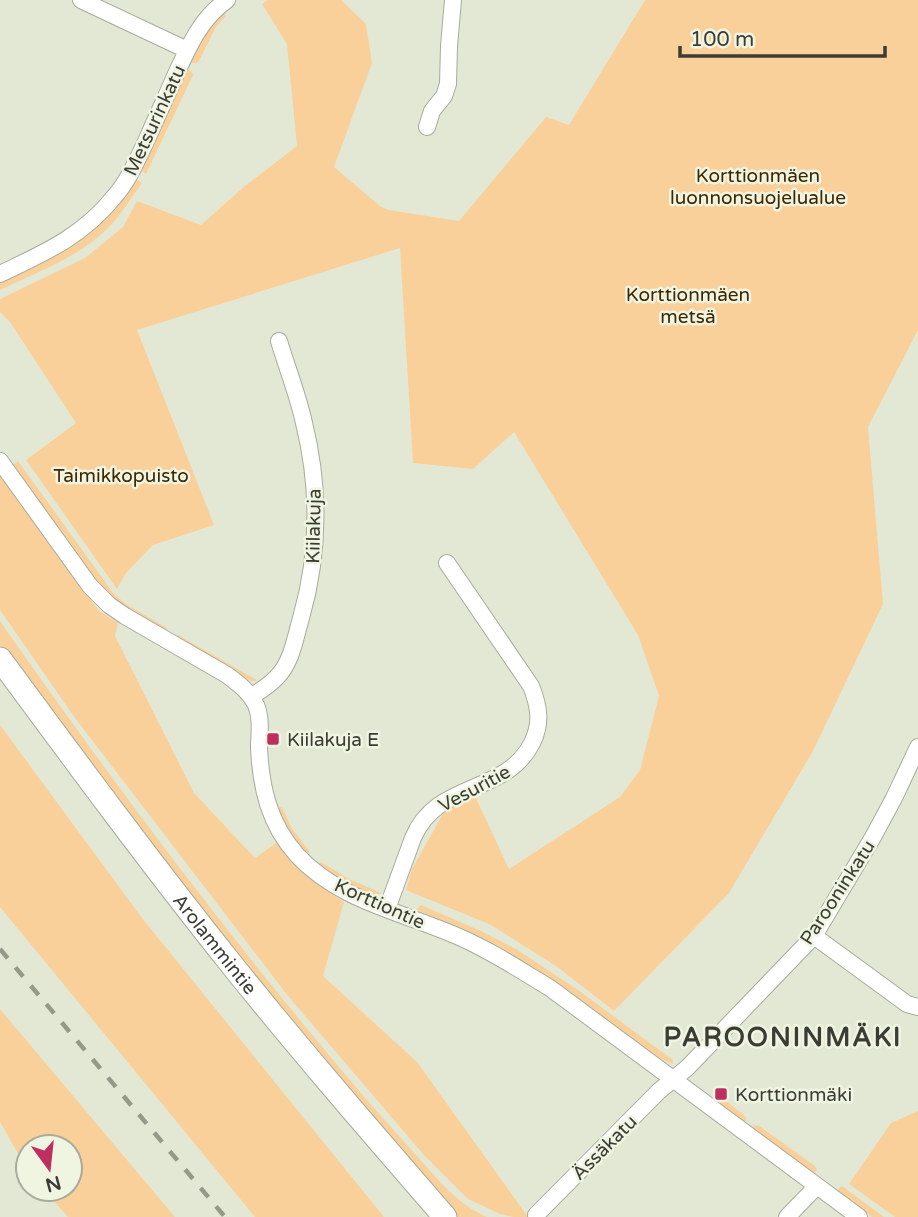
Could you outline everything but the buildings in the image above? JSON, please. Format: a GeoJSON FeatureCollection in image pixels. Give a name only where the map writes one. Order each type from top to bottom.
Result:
{"type":"FeatureCollection","features":[{"type":"Feature","properties":{"kind":"street"},"geometry":{"type":"LineString","coordinates":[[81,0],[187,50]]}},
{"type":"Feature","properties":{"kind":"street","name":"Metsurinkatu"},"geometry":{"type":"LineString","coordinates":[[0,274],[70,238],[115,197],[131,172],[187,50],[206,18],[227,0]]}},
{"type":"Feature","properties":{"kind":"street"},"geometry":{"type":"LineString","coordinates":[[427,127],[432,111],[444,96],[448,84],[453,0]]}},
{"type":"Feature","properties":{"kind":"street","name":"Kiilakuja"},"geometry":{"type":"LineString","coordinates":[[252,696],[277,678],[287,665],[308,595],[315,551],[313,475],[307,436],[279,341]]}},
{"type":"Feature","properties":{"kind":"street"},"geometry":{"type":"LineString","coordinates":[[0,461],[90,586],[109,605],[227,675],[252,696]]}},
{"type":"Feature","properties":{"kind":"street","name":"Vesuritie"},"geometry":{"type":"LineString","coordinates":[[387,909],[413,838],[425,817],[447,799],[501,776],[519,764],[538,729],[540,717],[531,686],[447,563]]}},
{"type":"Feature","properties":{"kind":"street","name":"Arolammintie"},"geometry":{"type":"LineString","coordinates":[[0,659],[131,835],[232,964],[445,1217]]}},
{"type":"Feature","properties":{"kind":"street","name":"Korttiontie"},"geometry":{"type":"LineString","coordinates":[[252,696],[260,721],[261,783],[268,807],[286,840],[312,869],[351,894],[458,936],[550,988],[859,1217]]}},
{"type":"Feature","properties":{"kind":"street","name":"Parooninkatu"},"geometry":{"type":"LineString","coordinates":[[672,1079],[687,1068],[814,936],[873,837],[918,747]]}},
{"type":"Feature","properties":{"kind":"street"},"geometry":{"type":"LineString","coordinates":[[814,936],[906,1004],[918,1007]]}},
{"type":"Feature","properties":{"kind":"street","name":"Ässäkatu"},"geometry":{"type":"LineString","coordinates":[[536,1215],[672,1079]]}},
{"type":"Feature","properties":{"kind":"street"},"geometry":{"type":"LineString","coordinates":[[787,1217],[817,1186]]}},
{"type":"Feature","properties":{"kind":"green space","name":"Korttionmäen metsä"},"geometry":{"type":"Polygon","coordinates":[[[268,0],[341,0],[366,24],[372,63],[334,167],[380,206],[389,210],[459,221],[546,117],[569,125],[645,0],[918,0],[918,330],[868,427],[883,604],[813,751],[729,893],[614,1011],[556,966],[491,925],[406,890],[412,869],[444,812],[475,796],[509,869],[620,797],[640,770],[659,696],[638,635],[514,432],[473,469],[413,463],[400,248],[137,330],[214,525],[153,545],[126,573],[117,589],[26,460],[76,423],[10,322],[0,312],[0,299],[85,258],[123,227],[137,201],[201,225],[246,185],[297,146],[287,44],[262,4],[268,0]]]}},
{"type":"Feature","properties":{"kind":"green space"},"geometry":{"type":"Polygon","coordinates":[[[223,11],[226,16],[216,27],[198,63],[191,63],[204,34],[223,11]]]}},
{"type":"Feature","properties":{"kind":"green space"},"geometry":{"type":"Polygon","coordinates":[[[187,70],[193,75],[146,174],[140,170],[187,70]]]}},
{"type":"Feature","properties":{"kind":"green space"},"geometry":{"type":"Polygon","coordinates":[[[135,179],[142,183],[118,217],[98,238],[57,263],[0,290],[0,281],[59,253],[94,230],[123,199],[135,179]]]}},
{"type":"Feature","properties":{"kind":"green space"},"geometry":{"type":"Polygon","coordinates":[[[18,461],[114,594],[127,605],[167,628],[165,632],[117,603],[102,588],[13,465],[18,461]]]}},
{"type":"Feature","properties":{"kind":"green space"},"geometry":{"type":"Polygon","coordinates":[[[0,475],[99,611],[118,623],[115,636],[194,793],[255,858],[276,843],[308,875],[344,902],[323,976],[417,1062],[528,1217],[500,1214],[468,1199],[423,1154],[288,996],[75,718],[0,610],[0,475]]]}},
{"type":"Feature","properties":{"kind":"green space"},"geometry":{"type":"Polygon","coordinates":[[[0,621],[132,805],[318,1042],[440,1182],[457,1198],[487,1217],[455,1217],[319,1059],[87,762],[0,645],[0,621]]]}},
{"type":"Feature","properties":{"kind":"green space"},"geometry":{"type":"Polygon","coordinates":[[[178,635],[257,680],[251,681],[177,638],[178,635]]]}},
{"type":"Feature","properties":{"kind":"green space"},"geometry":{"type":"Polygon","coordinates":[[[0,725],[142,918],[384,1217],[255,1217],[0,907],[0,725]]]}},
{"type":"Feature","properties":{"kind":"green space"},"geometry":{"type":"Polygon","coordinates":[[[282,807],[291,827],[310,852],[307,854],[288,829],[278,808],[282,807]]]}},
{"type":"Feature","properties":{"kind":"green space"},"geometry":{"type":"Polygon","coordinates":[[[321,862],[380,894],[348,884],[319,865],[321,862]]]}},
{"type":"Feature","properties":{"kind":"green space"},"geometry":{"type":"Polygon","coordinates":[[[421,905],[516,949],[578,990],[673,1060],[673,1064],[661,1059],[536,969],[477,936],[417,910],[421,905]]]}},
{"type":"Feature","properties":{"kind":"green space"},"geometry":{"type":"Polygon","coordinates":[[[0,1009],[175,1217],[68,1217],[56,1203],[84,1203],[84,1133],[14,1133],[14,1146],[0,1122],[0,1009]]]}},
{"type":"Feature","properties":{"kind":"green space"},"geometry":{"type":"Polygon","coordinates":[[[722,1098],[744,1115],[746,1121],[743,1123],[719,1104],[722,1098]]]}},
{"type":"Feature","properties":{"kind":"green space"},"geometry":{"type":"Polygon","coordinates":[[[918,1111],[918,1217],[895,1217],[849,1184],[891,1123],[918,1111]]]}},
{"type":"Feature","properties":{"kind":"green space"},"geometry":{"type":"Polygon","coordinates":[[[758,1125],[817,1170],[813,1174],[752,1129],[758,1125]]]}},
{"type":"Feature","properties":{"kind":"green space"},"geometry":{"type":"Polygon","coordinates":[[[842,1186],[884,1217],[872,1217],[837,1192],[842,1186]]]}},
{"type":"Feature","properties":{"kind":"railway"},"geometry":{"type":"LineString","coordinates":[[0,949],[225,1217]]}},
{"type":"Feature","properties":{"kind":"place","name":"Kiilakuja E"},"geometry":{"type":"Point","coordinates":[273,739]}},
{"type":"Feature","properties":{"kind":"place","name":"Korttionmäki"},"geometry":{"type":"Point","coordinates":[721,1094]}},
{"type":"Feature","properties":{"kind":"district","name":"PAROONINMÄKI"},"geometry":{"type":"Point","coordinates":[783,1037]}},
{"type":"Feature","properties":{"kind":"park label","name":"Korttionmäen luonnonsuojelualue"},"geometry":{"type":"Point","coordinates":[758,186]}},
{"type":"Feature","properties":{"kind":"park label","name":"Taimikkopuisto"},"geometry":{"type":"Point","coordinates":[121,475]}}]}
